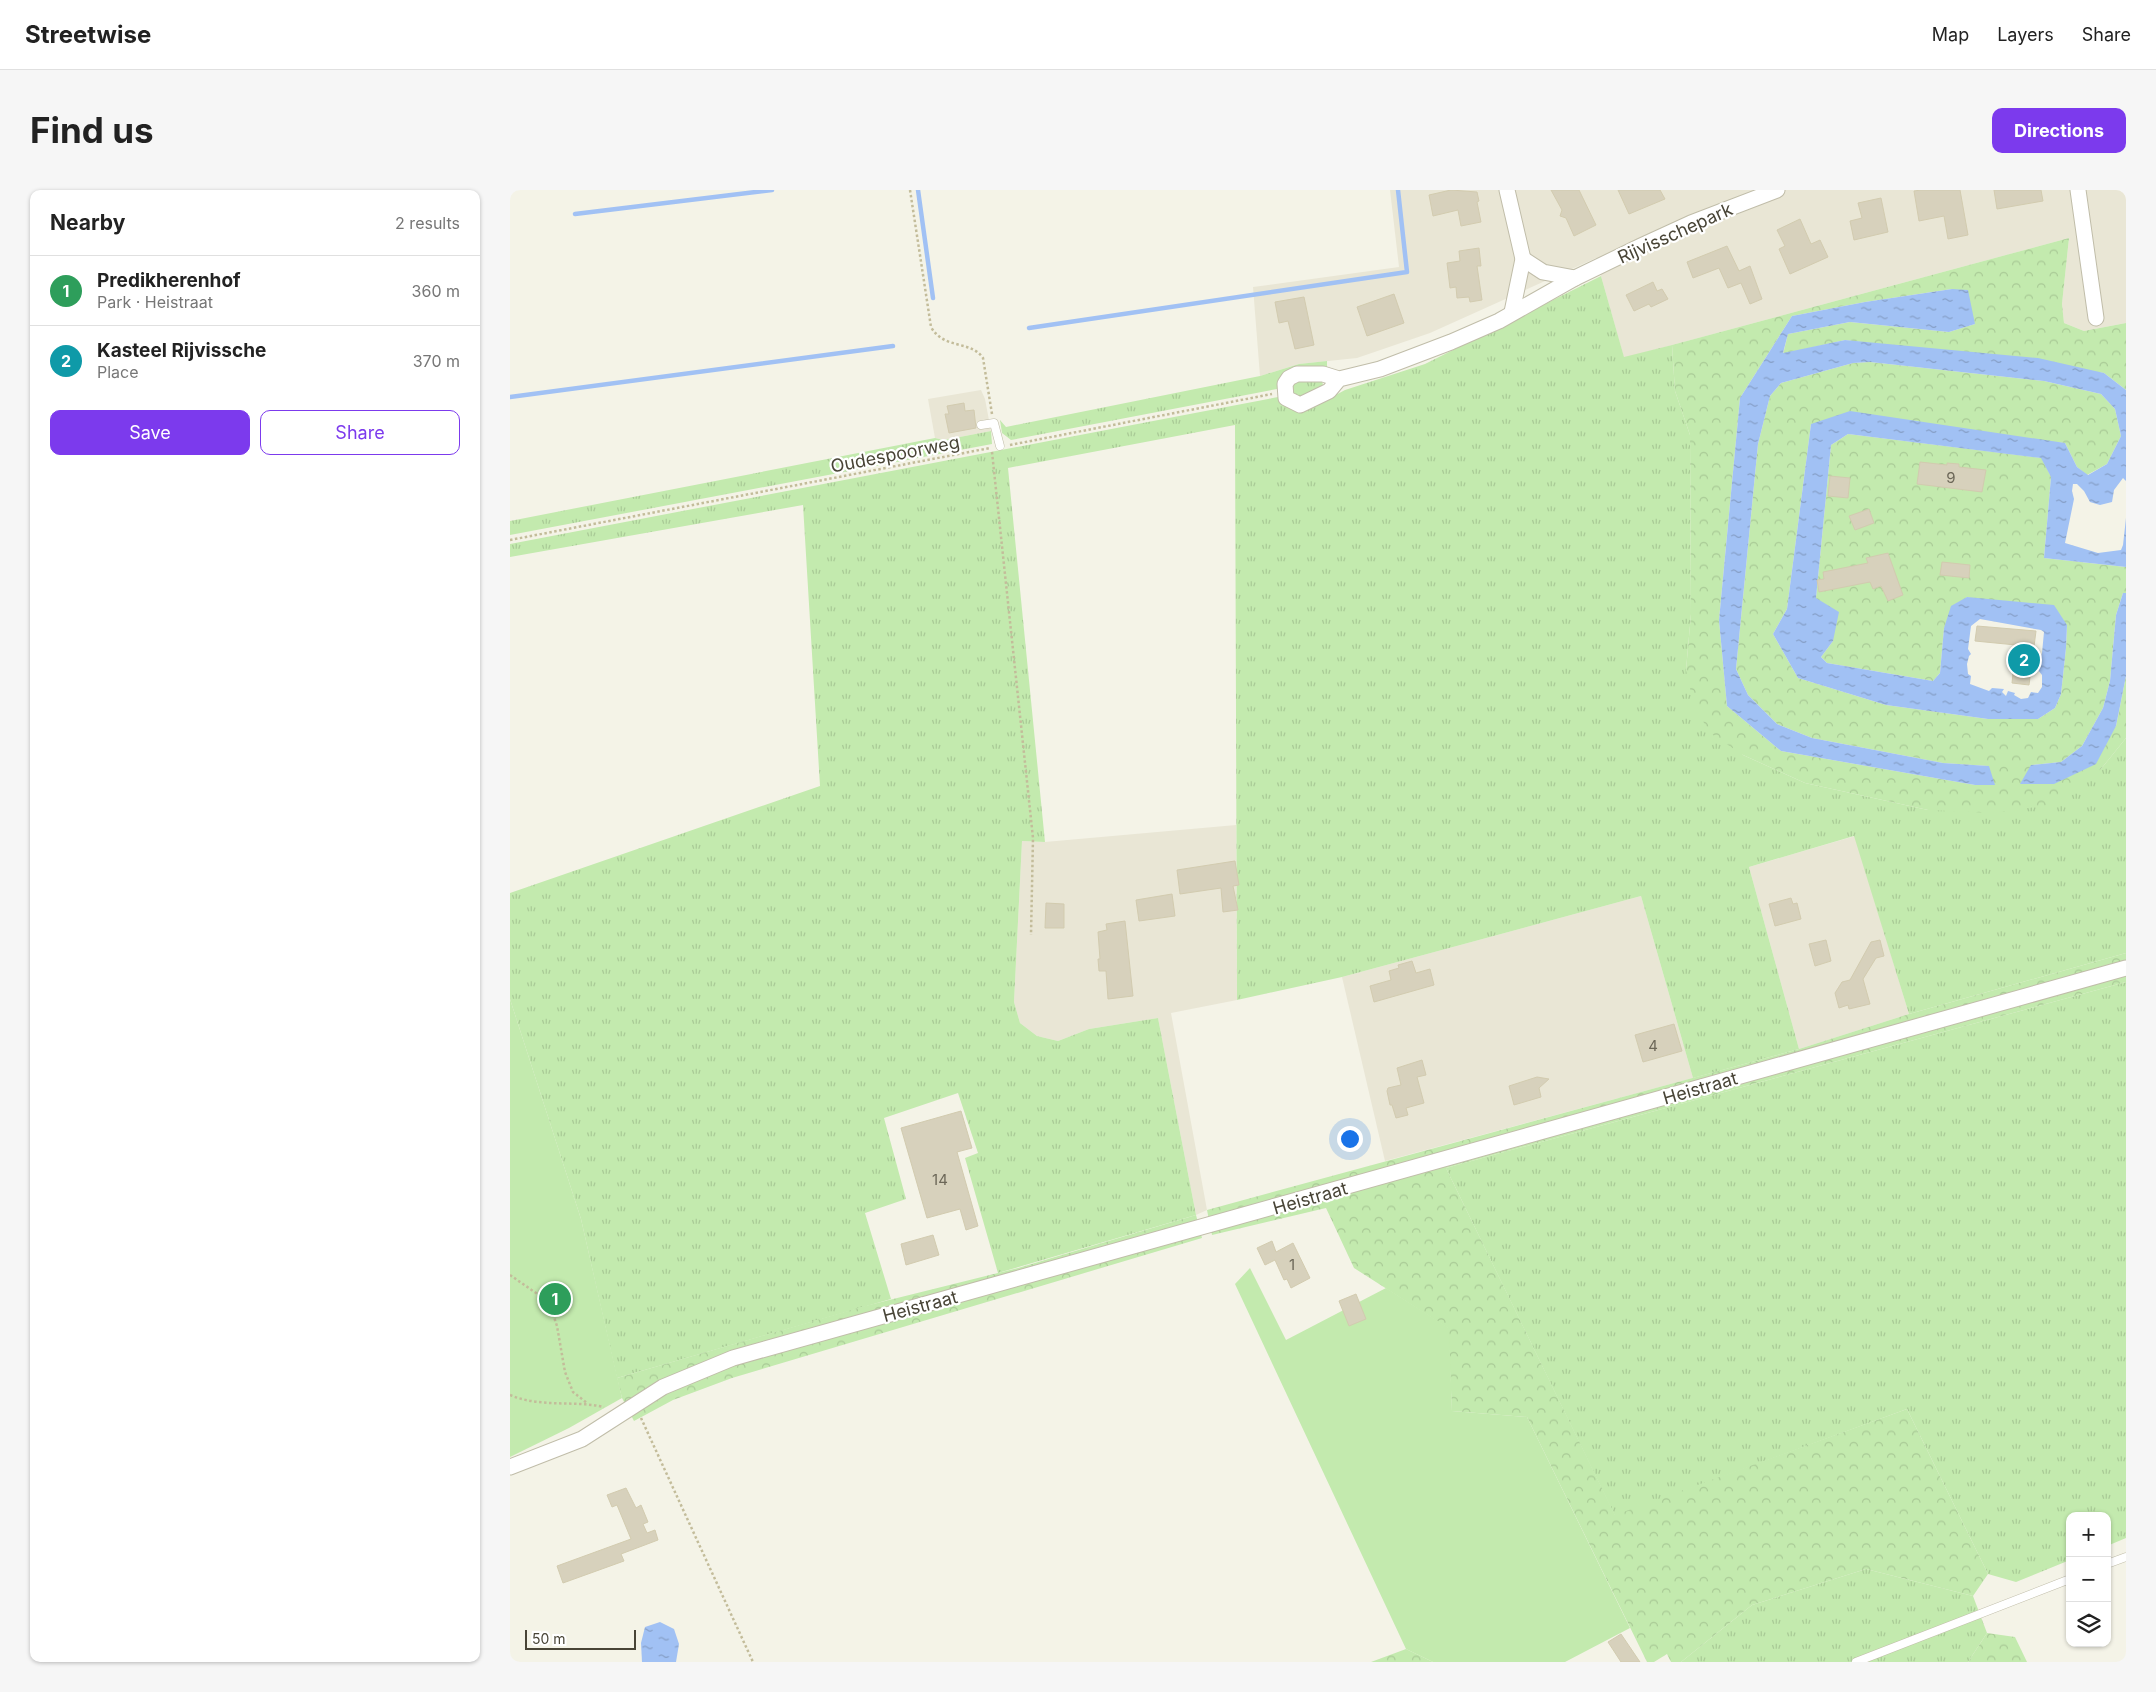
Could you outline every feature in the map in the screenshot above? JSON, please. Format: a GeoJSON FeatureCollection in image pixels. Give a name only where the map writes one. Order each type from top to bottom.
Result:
{"type":"FeatureCollection","features":[{"type":"Feature","properties":{"kind":"street"},"geometry":{"type":"LineString","coordinates":[[1507,190],[1523,259],[1512,312]]}},
{"type":"Feature","properties":{"kind":"street","name":"Rijvisschepark"},"geometry":{"type":"LineString","coordinates":[[1339,379],[1329,391],[1300,405],[1286,398],[1285,384],[1289,378],[1297,374],[1322,374],[1339,379],[1380,368],[1451,342],[1499,321],[1512,312],[1576,278],[1691,223],[1777,190]]}},
{"type":"Feature","properties":{"kind":"street"},"geometry":{"type":"LineString","coordinates":[[2078,190],[2096,318]]}},
{"type":"Feature","properties":{"kind":"street"},"geometry":{"type":"LineString","coordinates":[[1523,259],[1543,272],[1576,278]]}},
{"type":"Feature","properties":{"kind":"street","name":"Heistraat"},"geometry":{"type":"LineString","coordinates":[[510,1467],[582,1439],[663,1387],[733,1358],[2126,968]]}},
{"type":"Feature","properties":{"kind":"lane"},"geometry":{"type":"LineString","coordinates":[[981,425],[994,423],[1000,446]]}},
{"type":"Feature","properties":{"kind":"lane"},"geometry":{"type":"LineString","coordinates":[[2111,1563],[2126,1557]]}},
{"type":"Feature","properties":{"kind":"lane"},"geometry":{"type":"LineString","coordinates":[[1856,1662],[2066,1581]]}},
{"type":"Feature","properties":{"kind":"path"},"geometry":{"type":"LineString","coordinates":[[910,190],[931,326],[936,335],[945,341],[979,351],[983,358],[994,423]]}},
{"type":"Feature","properties":{"kind":"path"},"geometry":{"type":"LineString","coordinates":[[1000,446],[1285,392]]}},
{"type":"Feature","properties":{"kind":"path","name":"Oudespoorweg"},"geometry":{"type":"LineString","coordinates":[[510,540],[991,448],[1033,838],[1034,888],[1031,935]]}},
{"type":"Feature","properties":{"kind":"path"},"geometry":{"type":"LineString","coordinates":[[510,1275],[549,1302],[558,1326],[565,1372],[573,1392],[587,1403],[552,1405],[510,1395]]}},
{"type":"Feature","properties":{"kind":"path"},"geometry":{"type":"LineString","coordinates":[[635,1405],[753,1662]]}},
{"type":"Feature","properties":{"kind":"shaded area"},"geometry":{"type":"Polygon","coordinates":[[[1390,190],[2126,190],[2126,323],[2084,331],[2064,323],[2062,304],[2069,238],[1624,358],[1596,258],[1430,333],[1357,358],[1299,364],[1260,376],[1253,287],[1399,267],[1390,190]]]}},
{"type":"Feature","properties":{"kind":"shaded area"},"geometry":{"type":"Polygon","coordinates":[[[981,390],[985,399],[991,431],[944,440],[935,438],[928,399],[981,390]]]}},
{"type":"Feature","properties":{"kind":"shaded area"},"geometry":{"type":"Polygon","coordinates":[[[1236,825],[1237,1000],[1171,1013],[1207,1210],[1196,1215],[1158,1018],[1089,1029],[1058,1041],[1037,1036],[1020,1023],[1014,1002],[1022,841],[1045,842],[1236,825]]]}},
{"type":"Feature","properties":{"kind":"shaded area"},"geometry":{"type":"Polygon","coordinates":[[[1855,836],[1909,1014],[1799,1049],[1749,867],[1855,836]]]}},
{"type":"Feature","properties":{"kind":"shaded area"},"geometry":{"type":"Polygon","coordinates":[[[1641,896],[1693,1078],[1385,1161],[1342,977],[1641,896]]]}},
{"type":"Feature","properties":{"kind":"green space"},"geometry":{"type":"Polygon","coordinates":[[[2069,238],[2062,304],[2064,323],[2084,331],[2126,323],[2126,390],[2104,373],[1845,340],[1783,354],[1788,334],[1850,322],[1949,332],[1975,324],[1952,289],[1865,302],[1792,316],[1740,398],[1719,620],[1727,706],[1781,751],[1975,785],[1988,766],[1943,763],[1812,738],[1777,724],[1748,695],[1736,669],[1758,444],[1770,396],[1781,383],[1853,363],[1870,362],[2044,381],[2101,394],[2115,409],[2121,436],[2107,464],[2087,475],[2077,467],[2065,443],[1811,424],[1787,609],[1773,634],[1798,678],[1886,705],[1988,719],[2038,719],[2055,708],[2061,694],[2067,625],[1967,597],[1944,628],[1940,673],[1933,681],[1827,663],[1821,657],[1833,641],[1816,598],[1831,445],[1848,434],[2042,458],[2051,477],[2044,558],[2126,567],[2126,593],[2123,593],[2116,615],[2110,681],[2103,708],[2082,746],[2061,762],[2031,765],[2054,784],[2116,726],[2126,676],[2126,738],[2101,769],[2049,805],[1994,813],[1928,810],[1805,783],[1743,755],[1710,733],[1694,706],[1686,670],[1691,614],[1690,435],[1675,391],[1672,345],[2069,238]]]}},
{"type":"Feature","properties":{"kind":"green space"},"geometry":{"type":"Polygon","coordinates":[[[1601,276],[1624,357],[1672,345],[1675,391],[1690,435],[1691,614],[1686,670],[1743,755],[1805,783],[1928,810],[2101,769],[2126,738],[2126,953],[1909,1014],[1854,836],[1749,867],[1799,1049],[1693,1078],[1641,896],[1342,977],[1237,1000],[1235,425],[1008,468],[1045,842],[1022,841],[1014,1002],[1020,1023],[1037,1036],[1058,1041],[1089,1029],[1158,1018],[1196,1215],[998,1273],[965,1158],[978,1153],[958,1093],[884,1118],[906,1199],[865,1213],[891,1299],[617,1378],[581,1219],[510,999],[510,893],[820,786],[803,505],[510,557],[510,544],[1278,397],[1284,405],[1321,403],[1345,390],[1425,364],[1601,276]]]}},
{"type":"Feature","properties":{"kind":"green space"},"geometry":{"type":"Polygon","coordinates":[[[1327,361],[1327,368],[1281,379],[1277,389],[1011,440],[1002,433],[1000,420],[1006,427],[1260,376],[1299,364],[1327,361]]]}},
{"type":"Feature","properties":{"kind":"green space"},"geometry":{"type":"Polygon","coordinates":[[[1322,380],[1323,386],[1303,398],[1292,397],[1292,381],[1322,380]]]}},
{"type":"Feature","properties":{"kind":"green space"},"geometry":{"type":"Polygon","coordinates":[[[991,431],[992,444],[510,535],[510,521],[935,438],[944,440],[991,431]]]}},
{"type":"Feature","properties":{"kind":"green space"},"geometry":{"type":"Polygon","coordinates":[[[2126,953],[2126,982],[1446,1168],[1615,1515],[1907,1409],[1988,1574],[1973,1596],[1866,1569],[1752,1605],[1681,1662],[1671,1662],[1667,1654],[1654,1662],[1647,1662],[1527,1417],[1452,1411],[1448,1328],[1354,1268],[1326,1208],[1212,1235],[1207,1210],[1799,1049],[1909,1014],[2126,953]]]}},
{"type":"Feature","properties":{"kind":"green space"},"geometry":{"type":"Polygon","coordinates":[[[2126,982],[2126,1538],[2111,1544],[2111,1512],[2066,1512],[2066,1562],[2016,1582],[1988,1574],[1907,1409],[1615,1516],[1446,1168],[2126,982]]]}},
{"type":"Feature","properties":{"kind":"green space"},"geometry":{"type":"Polygon","coordinates":[[[510,999],[581,1219],[622,1398],[569,1428],[510,1457],[510,999]]]}},
{"type":"Feature","properties":{"kind":"green space"},"geometry":{"type":"Polygon","coordinates":[[[1196,1215],[1202,1238],[732,1378],[673,1400],[634,1421],[622,1398],[617,1378],[865,1306],[1018,1268],[1196,1215]]]}},
{"type":"Feature","properties":{"kind":"green space"},"geometry":{"type":"Polygon","coordinates":[[[1250,1268],[1286,1340],[1386,1288],[1449,1328],[1452,1411],[1527,1417],[1630,1628],[1565,1662],[1433,1662],[1406,1649],[1235,1284],[1250,1268]]]}},
{"type":"Feature","properties":{"kind":"green space"},"geometry":{"type":"Polygon","coordinates":[[[1866,1569],[1973,1596],[1987,1633],[1968,1662],[1681,1662],[1752,1605],[1866,1569]]]}},
{"type":"Feature","properties":{"kind":"green space"},"geometry":{"type":"Polygon","coordinates":[[[1987,1633],[2015,1637],[2027,1662],[1968,1662],[1987,1633]]]}},
{"type":"Feature","properties":{"kind":"green space"},"geometry":{"type":"Polygon","coordinates":[[[1406,1649],[1433,1662],[1371,1662],[1406,1649]]]}},
{"type":"Feature","properties":{"kind":"water"},"geometry":{"type":"Polygon","coordinates":[[[1952,289],[1968,290],[1975,324],[1949,332],[1850,322],[1788,334],[1783,353],[1845,340],[2038,358],[2104,373],[2126,390],[2126,481],[2123,478],[2114,490],[2112,502],[2100,505],[2090,502],[2084,491],[2077,484],[2073,484],[2074,499],[2065,543],[2098,553],[2121,550],[2126,518],[2126,567],[2044,558],[2051,477],[2041,458],[1848,434],[1831,445],[1816,598],[1839,612],[1833,641],[1821,657],[1827,663],[1933,681],[1940,673],[1944,628],[1951,606],[1967,597],[2054,605],[2067,625],[2061,694],[2055,708],[2038,719],[1988,719],[1886,705],[1798,678],[1773,634],[1787,609],[1811,424],[1850,411],[2065,443],[2077,467],[2088,475],[2107,464],[2121,436],[2115,409],[2101,394],[2044,381],[1870,362],[1853,363],[1781,383],[1770,396],[1758,444],[1736,669],[1748,695],[1777,724],[1812,738],[1943,763],[1989,766],[1995,785],[1975,785],[1781,751],[1727,706],[1719,620],[1740,398],[1792,316],[1865,302],[1952,289]],[[1980,619],[1971,626],[1968,649],[1971,654],[1967,664],[1968,674],[1971,676],[1970,684],[1989,691],[1992,688],[2004,689],[2002,692],[2006,696],[2008,691],[2015,693],[2014,695],[2021,699],[2028,698],[2031,692],[2038,693],[2042,687],[2042,675],[2038,670],[2044,632],[1980,619]]]}},
{"type":"Feature","properties":{"kind":"water"},"geometry":{"type":"Polygon","coordinates":[[[2123,593],[2126,593],[2126,676],[2116,726],[2096,764],[2054,784],[2020,784],[2031,765],[2061,762],[2082,746],[2103,708],[2110,681],[2116,615],[2123,593]]]}},
{"type":"Feature","properties":{"kind":"water"},"geometry":{"type":"Polygon","coordinates":[[[660,1622],[674,1629],[679,1644],[676,1662],[642,1662],[641,1643],[645,1627],[660,1622]]]}},
{"type":"Feature","properties":{"kind":"building"},"geometry":{"type":"Polygon","coordinates":[[[1451,190],[1477,192],[1481,222],[1461,226],[1458,210],[1433,216],[1429,195],[1451,190]]]}},
{"type":"Feature","properties":{"kind":"building"},"geometry":{"type":"Polygon","coordinates":[[[1551,190],[1579,190],[1596,225],[1574,236],[1566,218],[1560,216],[1562,210],[1551,190]]]}},
{"type":"Feature","properties":{"kind":"building"},"geometry":{"type":"Polygon","coordinates":[[[1618,190],[1660,190],[1665,199],[1629,214],[1618,190]]]}},
{"type":"Feature","properties":{"kind":"building"},"geometry":{"type":"Polygon","coordinates":[[[1960,190],[1968,235],[1948,239],[1944,216],[1919,221],[1914,191],[1960,190]]]}},
{"type":"Feature","properties":{"kind":"building"},"geometry":{"type":"Polygon","coordinates":[[[1994,190],[2041,190],[2043,201],[1997,209],[1994,190]]]}},
{"type":"Feature","properties":{"kind":"building"},"geometry":{"type":"Polygon","coordinates":[[[1881,198],[1888,232],[1854,240],[1850,221],[1862,218],[1858,203],[1881,198]]]}},
{"type":"Feature","properties":{"kind":"building"},"geometry":{"type":"Polygon","coordinates":[[[1800,219],[1811,244],[1820,240],[1828,257],[1790,274],[1779,249],[1785,246],[1777,230],[1800,219]]]}},
{"type":"Feature","properties":{"kind":"building"},"geometry":{"type":"Polygon","coordinates":[[[1727,246],[1739,271],[1750,266],[1762,299],[1750,304],[1741,283],[1728,288],[1719,268],[1693,278],[1687,262],[1727,246]]]}},
{"type":"Feature","properties":{"kind":"building"},"geometry":{"type":"Polygon","coordinates":[[[1479,248],[1481,266],[1477,266],[1482,300],[1470,302],[1469,297],[1457,298],[1456,287],[1450,288],[1447,263],[1460,261],[1459,251],[1479,248]]]}},
{"type":"Feature","properties":{"kind":"building"},"geometry":{"type":"Polygon","coordinates":[[[1653,282],[1657,291],[1662,289],[1668,299],[1651,307],[1649,304],[1634,311],[1626,295],[1653,282]]]}},
{"type":"Feature","properties":{"kind":"building"},"geometry":{"type":"Polygon","coordinates":[[[1394,294],[1404,323],[1367,336],[1357,307],[1394,294]]]}},
{"type":"Feature","properties":{"kind":"building"},"geometry":{"type":"Polygon","coordinates":[[[1304,297],[1314,345],[1295,349],[1288,321],[1279,323],[1275,302],[1304,297]]]}},
{"type":"Feature","properties":{"kind":"building"},"geometry":{"type":"Polygon","coordinates":[[[964,403],[965,411],[974,410],[976,428],[949,433],[945,414],[949,414],[947,406],[964,403]]]}},
{"type":"Feature","properties":{"kind":"building"},"geometry":{"type":"Polygon","coordinates":[[[1920,462],[1947,465],[1947,463],[1959,464],[1959,467],[1986,470],[1982,492],[1917,484],[1920,462]]]}},
{"type":"Feature","properties":{"kind":"building"},"geometry":{"type":"Polygon","coordinates":[[[1830,476],[1850,478],[1848,498],[1828,496],[1830,476]]]}},
{"type":"Feature","properties":{"kind":"building"},"geometry":{"type":"Polygon","coordinates":[[[1869,509],[1874,523],[1855,530],[1849,516],[1869,509]]]}},
{"type":"Feature","properties":{"kind":"building"},"geometry":{"type":"Polygon","coordinates":[[[1888,553],[1903,595],[1888,601],[1881,586],[1873,589],[1870,582],[1819,592],[1817,580],[1824,579],[1823,572],[1868,563],[1866,558],[1888,553]]]}},
{"type":"Feature","properties":{"kind":"building"},"geometry":{"type":"Polygon","coordinates":[[[1942,562],[1970,565],[1969,578],[1940,575],[1942,562]]]}},
{"type":"Feature","properties":{"kind":"building"},"geometry":{"type":"Polygon","coordinates":[[[1977,626],[2036,631],[2029,685],[2012,683],[2016,645],[1975,641],[1977,626]]]}},
{"type":"Feature","properties":{"kind":"building"},"geometry":{"type":"Polygon","coordinates":[[[1235,861],[1239,885],[1233,886],[1238,910],[1223,912],[1221,888],[1180,894],[1177,870],[1235,861]]]}},
{"type":"Feature","properties":{"kind":"building"},"geometry":{"type":"Polygon","coordinates":[[[1172,894],[1175,916],[1139,921],[1136,900],[1172,894]]]}},
{"type":"Feature","properties":{"kind":"building"},"geometry":{"type":"Polygon","coordinates":[[[1791,898],[1793,904],[1797,903],[1801,919],[1775,926],[1769,904],[1791,898]]]}},
{"type":"Feature","properties":{"kind":"building"},"geometry":{"type":"Polygon","coordinates":[[[1046,903],[1064,904],[1064,928],[1045,928],[1046,903]]]}},
{"type":"Feature","properties":{"kind":"building"},"geometry":{"type":"Polygon","coordinates":[[[1125,921],[1133,996],[1108,999],[1106,971],[1099,971],[1098,932],[1107,930],[1106,924],[1125,921]]]}},
{"type":"Feature","properties":{"kind":"building"},"geometry":{"type":"Polygon","coordinates":[[[1826,940],[1831,961],[1815,966],[1809,944],[1826,940]]]}},
{"type":"Feature","properties":{"kind":"building"},"geometry":{"type":"Polygon","coordinates":[[[1880,940],[1884,956],[1876,958],[1863,979],[1870,1004],[1849,1009],[1848,1005],[1839,1008],[1835,993],[1842,982],[1850,980],[1871,942],[1880,940]]]}},
{"type":"Feature","properties":{"kind":"building"},"geometry":{"type":"Polygon","coordinates":[[[1412,961],[1416,973],[1430,969],[1434,985],[1374,1002],[1370,986],[1391,980],[1389,971],[1399,968],[1398,965],[1412,961]]]}},
{"type":"Feature","properties":{"kind":"building"},"geometry":{"type":"Polygon","coordinates":[[[1674,1024],[1682,1051],[1643,1062],[1635,1035],[1674,1024]]]}},
{"type":"Feature","properties":{"kind":"building"},"geometry":{"type":"Polygon","coordinates":[[[1422,1060],[1426,1075],[1417,1077],[1424,1103],[1406,1108],[1408,1115],[1396,1118],[1392,1105],[1390,1105],[1388,1088],[1401,1085],[1397,1068],[1422,1060]]]}},
{"type":"Feature","properties":{"kind":"building"},"geometry":{"type":"Polygon","coordinates":[[[1537,1077],[1549,1079],[1539,1088],[1541,1097],[1514,1105],[1509,1086],[1537,1077]]]}},
{"type":"Feature","properties":{"kind":"building"},"geometry":{"type":"Polygon","coordinates":[[[961,1111],[972,1148],[957,1152],[978,1226],[966,1230],[960,1209],[927,1218],[901,1128],[961,1111]]]}},
{"type":"Feature","properties":{"kind":"building"},"geometry":{"type":"Polygon","coordinates":[[[933,1235],[939,1255],[906,1265],[901,1244],[933,1235]]]}},
{"type":"Feature","properties":{"kind":"building"},"geometry":{"type":"Polygon","coordinates":[[[1272,1241],[1276,1252],[1293,1243],[1310,1278],[1291,1288],[1287,1279],[1284,1280],[1275,1260],[1265,1265],[1257,1248],[1272,1241]]]}},
{"type":"Feature","properties":{"kind":"building"},"geometry":{"type":"Polygon","coordinates":[[[1356,1294],[1366,1319],[1349,1326],[1339,1301],[1356,1294]]]}},
{"type":"Feature","properties":{"kind":"building"},"geometry":{"type":"Polygon","coordinates":[[[626,1488],[636,1508],[641,1505],[648,1522],[643,1524],[647,1533],[655,1530],[658,1540],[621,1554],[624,1561],[563,1583],[557,1566],[631,1539],[617,1505],[612,1507],[607,1495],[626,1488]]]}},
{"type":"Feature","properties":{"kind":"building"},"geometry":{"type":"Polygon","coordinates":[[[1621,1634],[1640,1662],[1621,1662],[1608,1642],[1621,1634]]]}},
{"type":"Feature","properties":{"kind":"waterway"},"geometry":{"type":"LineString","coordinates":[[575,214],[772,190]]}},
{"type":"Feature","properties":{"kind":"waterway"},"geometry":{"type":"LineString","coordinates":[[918,190],[933,298]]}},
{"type":"Feature","properties":{"kind":"waterway"},"geometry":{"type":"LineString","coordinates":[[1029,328],[1407,272],[1398,190]]}},
{"type":"Feature","properties":{"kind":"waterway"},"geometry":{"type":"LineString","coordinates":[[510,397],[893,346]]}},
{"type":"Feature","properties":{"kind":"place","name":"Kasteel Rijvissche"},"geometry":{"type":"Point","coordinates":[2024,660]}},
{"type":"Feature","properties":{"kind":"place","name":"Predikherenhof"},"geometry":{"type":"Point","coordinates":[555,1299]}}]}
